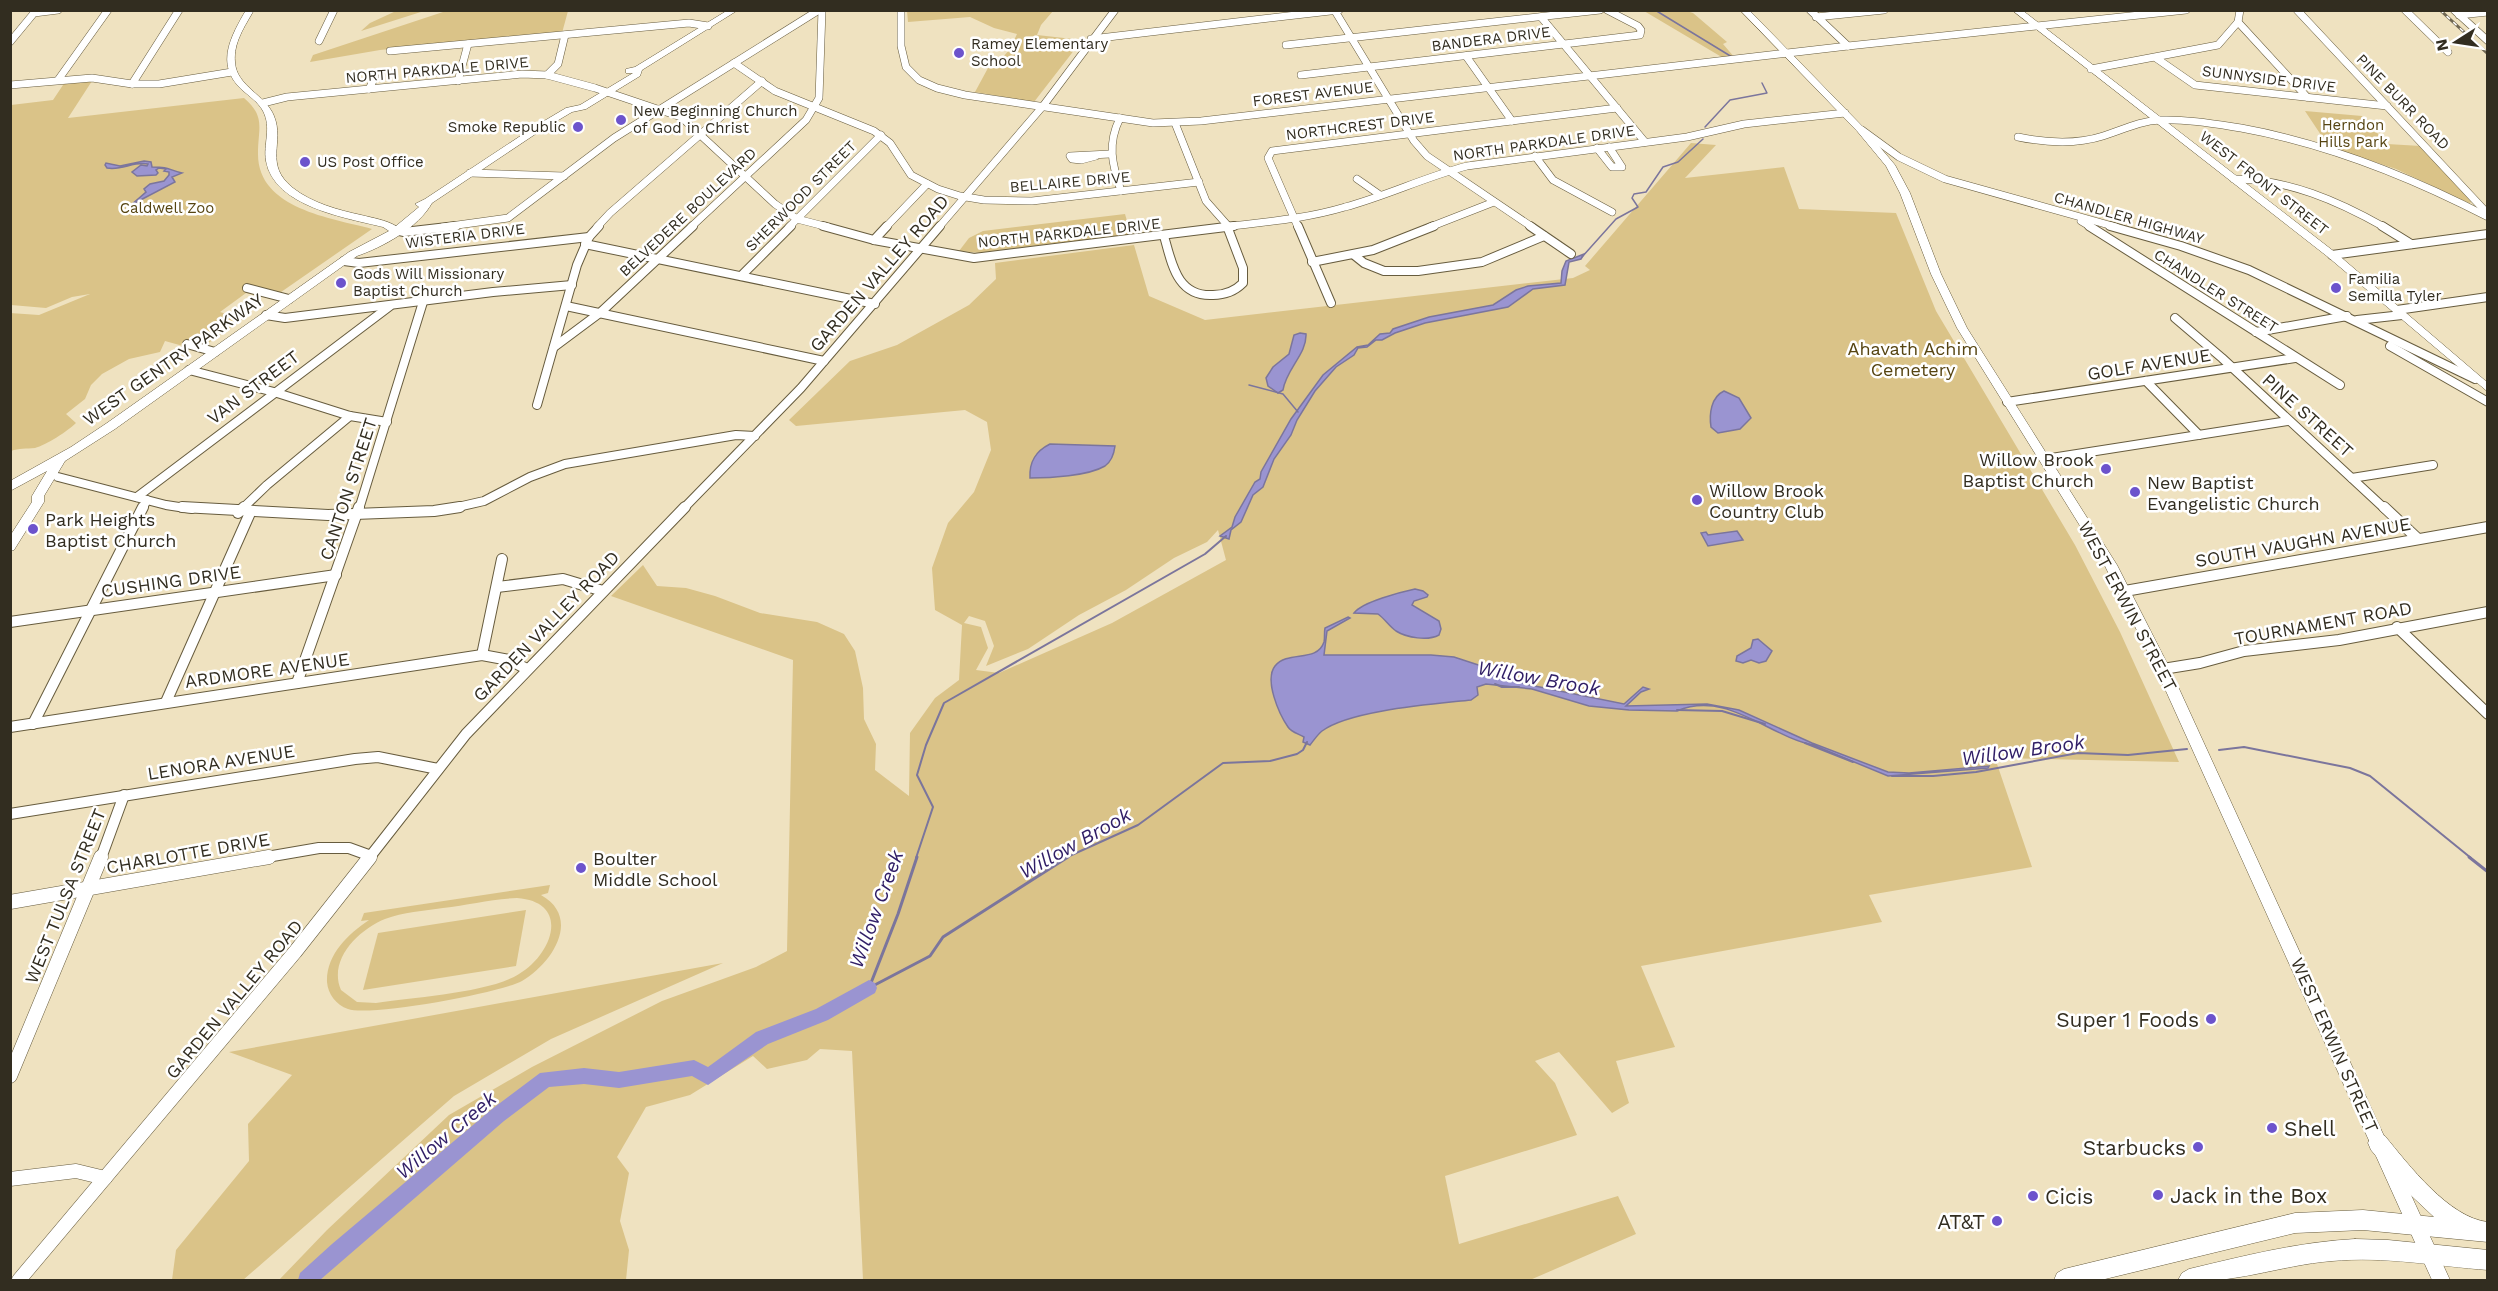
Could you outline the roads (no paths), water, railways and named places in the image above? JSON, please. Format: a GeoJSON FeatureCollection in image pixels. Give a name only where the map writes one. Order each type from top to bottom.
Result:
{"type":"FeatureCollection","features":[{"type":"Feature","properties":{"kind":"highway"},"geometry":{"type":"LineString","coordinates":[[2378,1143],[2432,1204],[2460,1223],[2484,1232]]}},
{"type":"Feature","properties":{"kind":"highway"},"geometry":{"type":"LineString","coordinates":[[2064,1281],[2114,1266],[2295,1223],[2351,1220],[2484,1232]]}},
{"type":"Feature","properties":{"kind":"highway"},"geometry":{"type":"LineString","coordinates":[[2189,1281],[2295,1254],[2328,1250],[2372,1249],[2487,1260]]}},
{"type":"Feature","properties":{"kind":"main road"},"geometry":{"type":"LineString","coordinates":[[250,10],[231,47],[229,57],[232,72],[241,85],[263,103],[272,123],[269,148],[271,165],[285,187],[315,205],[391,228]]}},
{"type":"Feature","properties":{"kind":"main road","name":"WEST GENTRY PARKWAY"},"geometry":{"type":"LineString","coordinates":[[569,110],[570,103],[626,71],[638,69],[734,10]]}},
{"type":"Feature","properties":{"kind":"main road","name":"WEST ERWIN STREET"},"geometry":{"type":"LineString","coordinates":[[1744,10],[1845,113],[1890,165],[1905,193],[1948,301],[2007,402],[2087,525],[2125,591],[2291,947],[2441,1281]]}},
{"type":"Feature","properties":{"kind":"main road","name":"WEST FRONT STREET"},"geometry":{"type":"LineString","coordinates":[[2016,10],[2332,255],[2487,388]]}},
{"type":"Feature","properties":{"kind":"main road","name":"WEST GENTRY PARKWAY"},"geometry":{"type":"LineString","coordinates":[[10,487],[75,450],[348,258],[365,251],[391,228],[426,208],[428,201],[470,172],[569,110],[582,106],[637,74],[638,69]]}},
{"type":"Feature","properties":{"kind":"main road"},"geometry":{"type":"LineString","coordinates":[[10,547],[75,450]]}},
{"type":"Feature","properties":{"kind":"main road"},"geometry":{"type":"LineString","coordinates":[[38,502],[38,496],[60,459]]}},
{"type":"Feature","properties":{"kind":"street"},"geometry":{"type":"LineString","coordinates":[[10,42],[34,13],[58,10]]}},
{"type":"Feature","properties":{"kind":"street"},"geometry":{"type":"LineString","coordinates":[[58,80],[108,10]]}},
{"type":"Feature","properties":{"kind":"street"},"geometry":{"type":"LineString","coordinates":[[132,84],[179,10]]}},
{"type":"Feature","properties":{"kind":"street"},"geometry":{"type":"LineString","coordinates":[[319,41],[334,10]]}},
{"type":"Feature","properties":{"kind":"street"},"geometry":{"type":"LineString","coordinates":[[391,228],[404,232],[503,220],[609,142],[821,10]]}},
{"type":"Feature","properties":{"kind":"street"},"geometry":{"type":"LineString","coordinates":[[815,108],[820,89],[821,10]]}},
{"type":"Feature","properties":{"kind":"street","name":"FOREST AVENUE"},"geometry":{"type":"LineString","coordinates":[[901,10],[903,58],[917,77],[937,88],[954,93],[1153,123],[1175,123],[2186,10]]}},
{"type":"Feature","properties":{"kind":"street","name":"GARDEN VALLEY ROAD"},"geometry":{"type":"LineString","coordinates":[[19,1281],[296,952],[438,768],[487,710],[755,436],[824,362],[1043,106],[1115,10]]}},
{"type":"Feature","properties":{"kind":"street"},"geometry":{"type":"LineString","coordinates":[[1286,45],[1600,10]]}},
{"type":"Feature","properties":{"kind":"street","name":"BANDERA DRIVE"},"geometry":{"type":"LineString","coordinates":[[1301,75],[1640,35],[1641,30],[1638,26],[1607,10]]}},
{"type":"Feature","properties":{"kind":"street"},"geometry":{"type":"LineString","coordinates":[[1809,10],[1848,46]]}},
{"type":"Feature","properties":{"kind":"street"},"geometry":{"type":"LineString","coordinates":[[1816,17],[1884,10]]}},
{"type":"Feature","properties":{"kind":"street"},"geometry":{"type":"LineString","coordinates":[[2091,69],[2217,45],[2238,22],[2240,10]]}},
{"type":"Feature","properties":{"kind":"street","name":"PINE BURR ROAD"},"geometry":{"type":"LineString","coordinates":[[2297,10],[2487,216]]}},
{"type":"Feature","properties":{"kind":"street"},"geometry":{"type":"LineString","coordinates":[[2405,10],[2448,52]]}},
{"type":"Feature","properties":{"kind":"street"},"geometry":{"type":"LineString","coordinates":[[1091,39],[1337,11],[1388,99],[1427,156],[1570,254]]}},
{"type":"Feature","properties":{"kind":"street"},"geometry":{"type":"LineString","coordinates":[[2457,13],[2487,12]]}},
{"type":"Feature","properties":{"kind":"street"},"geometry":{"type":"LineString","coordinates":[[2457,13],[2486,37]]}},
{"type":"Feature","properties":{"kind":"street"},"geometry":{"type":"LineString","coordinates":[[1541,17],[1644,142]]}},
{"type":"Feature","properties":{"kind":"street"},"geometry":{"type":"LineString","coordinates":[[2238,22],[2307,98]]}},
{"type":"Feature","properties":{"kind":"street"},"geometry":{"type":"LineString","coordinates":[[390,51],[689,23],[708,26]]}},
{"type":"Feature","properties":{"kind":"street"},"geometry":{"type":"LineString","coordinates":[[547,75],[558,64],[565,35]]}},
{"type":"Feature","properties":{"kind":"street"},"geometry":{"type":"LineString","coordinates":[[458,81],[468,44]]}},
{"type":"Feature","properties":{"kind":"street"},"geometry":{"type":"LineString","coordinates":[[1466,56],[1512,121]]}},
{"type":"Feature","properties":{"kind":"street","name":"SUNNYSIDE DRIVE"},"geometry":{"type":"LineString","coordinates":[[2156,58],[2195,85],[2387,106]]}},
{"type":"Feature","properties":{"kind":"street","name":"BELLAIRE DRIVE"},"geometry":{"type":"LineString","coordinates":[[734,63],[775,91],[853,121],[880,135],[893,146],[909,173],[927,184],[966,197],[1030,202],[1199,182]]}},
{"type":"Feature","properties":{"kind":"street"},"geometry":{"type":"LineString","coordinates":[[10,85],[92,78],[132,84],[169,84],[232,72]]}},
{"type":"Feature","properties":{"kind":"street","name":"NORTH PARKDALE DRIVE"},"geometry":{"type":"LineString","coordinates":[[263,103],[287,97],[522,74],[547,75],[662,108],[681,117],[775,204],[797,219],[874,240],[981,258],[1294,219],[1327,212],[1448,170],[1694,135],[1744,124],[1845,113]]}},
{"type":"Feature","properties":{"kind":"street"},"geometry":{"type":"LineString","coordinates":[[369,89],[375,77]]}},
{"type":"Feature","properties":{"kind":"street"},"geometry":{"type":"LineString","coordinates":[[537,405],[587,240],[610,213],[762,81]]}},
{"type":"Feature","properties":{"kind":"street","name":"BELVEDERE BOULEVARD"},"geometry":{"type":"LineString","coordinates":[[554,347],[601,312],[806,120],[815,108]]}},
{"type":"Feature","properties":{"kind":"street","name":"NORTHCREST DRIVE"},"geometry":{"type":"LineString","coordinates":[[1331,303],[1268,158],[1272,151],[1617,108]]}},
{"type":"Feature","properties":{"kind":"street"},"geometry":{"type":"LineString","coordinates":[[1120,118],[1112,133],[1110,154],[1121,191]]}},
{"type":"Feature","properties":{"kind":"street"},"geometry":{"type":"LineString","coordinates":[[2018,137],[2049,144],[2102,137],[2134,123],[2157,120],[2219,125],[2288,137],[2351,154],[2412,179],[2487,216]]}},
{"type":"Feature","properties":{"kind":"street"},"geometry":{"type":"LineString","coordinates":[[1164,236],[1180,284],[1193,294],[1214,296],[1236,290],[1245,278],[1229,228],[1209,205],[1175,123]]}},
{"type":"Feature","properties":{"kind":"street","name":"CHANDLER HIGHWAY"},"geometry":{"type":"LineString","coordinates":[[1860,129],[1888,150],[1919,168],[1963,185],[2232,263],[2475,379]]}},
{"type":"Feature","properties":{"kind":"street","name":"SHERWOOD STREET"},"geometry":{"type":"LineString","coordinates":[[741,276],[880,135]]}},
{"type":"Feature","properties":{"kind":"street"},"geometry":{"type":"LineString","coordinates":[[1597,148],[1612,168],[1622,167],[1609,147]]}},
{"type":"Feature","properties":{"kind":"street"},"geometry":{"type":"LineString","coordinates":[[1096,156],[1110,154]]}},
{"type":"Feature","properties":{"kind":"street"},"geometry":{"type":"LineString","coordinates":[[1535,156],[1553,180],[1612,212]]}},
{"type":"Feature","properties":{"kind":"street","name":"CHANDLER HIGHWAY"},"geometry":{"type":"LineString","coordinates":[[1890,165],[1919,168]]}},
{"type":"Feature","properties":{"kind":"street"},"geometry":{"type":"LineString","coordinates":[[470,172],[484,175],[564,176]]}},
{"type":"Feature","properties":{"kind":"street"},"geometry":{"type":"LineString","coordinates":[[2234,179],[2246,178],[2268,182],[2336,203],[2365,215],[2411,244]]}},
{"type":"Feature","properties":{"kind":"street"},"geometry":{"type":"LineString","coordinates":[[1357,179],[1380,195]]}},
{"type":"Feature","properties":{"kind":"street"},"geometry":{"type":"LineString","coordinates":[[874,240],[927,184]]}},
{"type":"Feature","properties":{"kind":"street"},"geometry":{"type":"LineString","coordinates":[[1312,262],[1354,255],[1387,245],[1494,202]]}},
{"type":"Feature","properties":{"kind":"street","name":"CHANDLER STREET"},"geometry":{"type":"LineString","coordinates":[[2081,218],[2083,223],[2340,386]]}},
{"type":"Feature","properties":{"kind":"street"},"geometry":{"type":"LineString","coordinates":[[2332,255],[2487,234]]}},
{"type":"Feature","properties":{"kind":"street"},"geometry":{"type":"LineString","coordinates":[[1354,255],[1362,263],[1377,270],[1412,272],[1486,260],[1544,236]]}},
{"type":"Feature","properties":{"kind":"street","name":"WISTERIA DRIVE"},"geometry":{"type":"LineString","coordinates":[[348,258],[362,263],[587,240],[657,258],[875,304]]}},
{"type":"Feature","properties":{"kind":"street"},"geometry":{"type":"LineString","coordinates":[[266,315],[285,318],[493,292],[572,285]]}},
{"type":"Feature","properties":{"kind":"street"},"geometry":{"type":"LineString","coordinates":[[247,288],[289,299]]}},
{"type":"Feature","properties":{"kind":"street"},"geometry":{"type":"LineString","coordinates":[[2256,332],[2348,318],[2400,313],[2487,297]]}},
{"type":"Feature","properties":{"kind":"street","name":"CANTON STREET"},"geometry":{"type":"LineString","coordinates":[[297,683],[357,515],[423,302]]}},
{"type":"Feature","properties":{"kind":"street","name":"VAN STREET"},"geometry":{"type":"LineString","coordinates":[[33,724],[92,610],[142,498],[274,392],[390,306]]}},
{"type":"Feature","properties":{"kind":"street"},"geometry":{"type":"LineString","coordinates":[[566,306],[824,362]]}},
{"type":"Feature","properties":{"kind":"street","name":"PINE STREET"},"geometry":{"type":"LineString","coordinates":[[2175,318],[2418,539]]}},
{"type":"Feature","properties":{"kind":"street","name":"CHANDLER HIGHWAY"},"geometry":{"type":"LineString","coordinates":[[2348,318],[2487,402]]}},
{"type":"Feature","properties":{"kind":"street"},"geometry":{"type":"LineString","coordinates":[[187,344],[215,352]]}},
{"type":"Feature","properties":{"kind":"street","name":"GOLF AVENUE"},"geometry":{"type":"LineString","coordinates":[[2007,402],[2295,358]]}},
{"type":"Feature","properties":{"kind":"street"},"geometry":{"type":"LineString","coordinates":[[189,370],[274,392],[350,416],[387,422]]}},
{"type":"Feature","properties":{"kind":"street"},"geometry":{"type":"LineString","coordinates":[[2146,381],[2199,435]]}},
{"type":"Feature","properties":{"kind":"street"},"geometry":{"type":"LineString","coordinates":[[238,513],[267,485],[350,416]]}},
{"type":"Feature","properties":{"kind":"street"},"geometry":{"type":"LineString","coordinates":[[2045,459],[2288,421]]}},
{"type":"Feature","properties":{"kind":"street"},"geometry":{"type":"LineString","coordinates":[[58,477],[193,509],[238,513],[357,515],[461,508],[499,495],[530,477],[565,464],[736,435],[755,436]]}},
{"type":"Feature","properties":{"kind":"street"},"geometry":{"type":"LineString","coordinates":[[2352,478],[2433,465]]}},
{"type":"Feature","properties":{"kind":"street"},"geometry":{"type":"LineString","coordinates":[[166,702],[250,513]]}},
{"type":"Feature","properties":{"kind":"street","name":"SOUTH VAUGHN AVENUE"},"geometry":{"type":"LineString","coordinates":[[2125,591],[2487,527]]}},
{"type":"Feature","properties":{"kind":"street"},"geometry":{"type":"LineString","coordinates":[[482,655],[502,559]]}},
{"type":"Feature","properties":{"kind":"street","name":"CUSHING DRIVE"},"geometry":{"type":"LineString","coordinates":[[10,622],[336,575]]}},
{"type":"Feature","properties":{"kind":"street"},"geometry":{"type":"LineString","coordinates":[[497,587],[563,579],[603,591]]}},
{"type":"Feature","properties":{"kind":"street","name":"TOURNAMENT ROAD"},"geometry":{"type":"LineString","coordinates":[[2163,669],[2200,663],[2244,651],[2339,640],[2397,627],[2487,612]]}},
{"type":"Feature","properties":{"kind":"street"},"geometry":{"type":"LineString","coordinates":[[2397,627],[2487,714]]}},
{"type":"Feature","properties":{"kind":"street","name":"ARDMORE AVENUE"},"geometry":{"type":"LineString","coordinates":[[10,727],[482,655],[509,660],[527,669]]}},
{"type":"Feature","properties":{"kind":"street","name":"LENORA AVENUE"},"geometry":{"type":"LineString","coordinates":[[10,814],[355,759],[378,757],[438,768]]}},
{"type":"Feature","properties":{"kind":"street","name":"WEST TULSA STREET"},"geometry":{"type":"LineString","coordinates":[[10,1076],[90,888],[124,795]]}},
{"type":"Feature","properties":{"kind":"street","name":"CHARLOTTE DRIVE"},"geometry":{"type":"LineString","coordinates":[[10,902],[319,848],[349,848],[371,856]]}},
{"type":"Feature","properties":{"kind":"street"},"geometry":{"type":"LineString","coordinates":[[10,1179],[76,1171],[105,1178]]}},
{"type":"Feature","properties":{"kind":"waterway","name":"Willow Creek"},"geometry":{"type":"LineString","coordinates":[[1655,10],[1732,57]]}},
{"type":"Feature","properties":{"kind":"waterway","name":"Willow Creek"},"geometry":{"type":"LineString","coordinates":[[1705,127],[1730,100],[1767,93],[1762,83]]}},
{"type":"Feature","properties":{"kind":"waterway","name":"Willow Creek"},"geometry":{"type":"LineString","coordinates":[[1582,257],[1616,219],[1638,207],[1632,198],[1634,194],[1646,192],[1663,167],[1678,162],[1703,139]]}},
{"type":"Feature","properties":{"kind":"waterway","name":"Willow Creek"},"geometry":{"type":"LineString","coordinates":[[1249,385],[1283,394],[1298,412]]}},
{"type":"Feature","properties":{"kind":"waterway","name":"Willow Creek"},"geometry":{"type":"LineString","coordinates":[[916,858],[933,807],[917,775],[926,745],[944,703],[1205,554],[1226,536]]}},
{"type":"Feature","properties":{"kind":"waterway","name":"Willow Brook"},"geometry":{"type":"LineString","coordinates":[[1495,684],[1502,687],[1519,687]]}},
{"type":"Feature","properties":{"kind":"waterway","name":"Willow Brook"},"geometry":{"type":"LineString","coordinates":[[1677,710],[1722,711],[1765,724]]}},
{"type":"Feature","properties":{"kind":"waterway","name":"Willow Brook"},"geometry":{"type":"LineString","coordinates":[[1065,858],[1138,825],[1223,763],[1270,761],[1297,754],[1303,750],[1307,742]]}},
{"type":"Feature","properties":{"kind":"waterway","name":"Willow Brook"},"geometry":{"type":"LineString","coordinates":[[1805,743],[1853,762]]}},
{"type":"Feature","properties":{"kind":"waterway","name":"Willow Brook"},"geometry":{"type":"LineString","coordinates":[[2219,750],[2244,747],[2350,768],[2370,776],[2471,858]]}},
{"type":"Feature","properties":{"kind":"waterway","name":"Willow Brook"},"geometry":{"type":"LineString","coordinates":[[1892,776],[1933,776],[1976,772],[2078,753],[2128,755],[2187,749]]}},
{"type":"Feature","properties":{"kind":"waterway","name":"Willow Brook"},"geometry":{"type":"LineString","coordinates":[[917,857],[869,988],[930,956],[943,937],[1068,857]]}},
{"type":"Feature","properties":{"kind":"waterway","name":"Willow Brook"},"geometry":{"type":"LineString","coordinates":[[2469,857],[2488,872]]}},
{"type":"Feature","properties":{"kind":"waterway","name":"Willow Creek"},"geometry":{"type":"LineString","coordinates":[[307,1280],[498,1115],[546,1079],[584,1076],[619,1080],[694,1068],[708,1077],[762,1038],[822,1015],[869,988]]}},
{"type":"Feature","properties":{"kind":"railway"},"geometry":{"type":"LineString","coordinates":[[2440,10],[2488,54]]}},
{"type":"Feature","properties":{"kind":"place","name":"Ramey Elementary School"},"geometry":{"type":"Point","coordinates":[959,53]}},
{"type":"Feature","properties":{"kind":"place","name":"New Beginning Church of God in Christ"},"geometry":{"type":"Point","coordinates":[621,120]}},
{"type":"Feature","properties":{"kind":"place","name":"Smoke Republic"},"geometry":{"type":"Point","coordinates":[578,127]}},
{"type":"Feature","properties":{"kind":"place","name":"US Post Office"},"geometry":{"type":"Point","coordinates":[305,162]}},
{"type":"Feature","properties":{"kind":"place","name":"Gods Will Missionary Baptist Church"},"geometry":{"type":"Point","coordinates":[341,283]}},
{"type":"Feature","properties":{"kind":"place","name":"Familia Semilla Tyler"},"geometry":{"type":"Point","coordinates":[2336,288]}},
{"type":"Feature","properties":{"kind":"place","name":"Willow Brook Baptist Church"},"geometry":{"type":"Point","coordinates":[2106,469]}},
{"type":"Feature","properties":{"kind":"place","name":"New Baptist Evangelistic Church"},"geometry":{"type":"Point","coordinates":[2135,492]}},
{"type":"Feature","properties":{"kind":"place","name":"Willow Brook Country Club"},"geometry":{"type":"Point","coordinates":[1697,500]}},
{"type":"Feature","properties":{"kind":"place","name":"Park Heights Baptist Church"},"geometry":{"type":"Point","coordinates":[33,529]}},
{"type":"Feature","properties":{"kind":"place","name":"Boulter Middle School"},"geometry":{"type":"Point","coordinates":[581,868]}},
{"type":"Feature","properties":{"kind":"place","name":"Super 1 Foods"},"geometry":{"type":"Point","coordinates":[2211,1019]}},
{"type":"Feature","properties":{"kind":"place","name":"Shell"},"geometry":{"type":"Point","coordinates":[2272,1128]}},
{"type":"Feature","properties":{"kind":"place","name":"Starbucks"},"geometry":{"type":"Point","coordinates":[2198,1147]}},
{"type":"Feature","properties":{"kind":"place","name":"Jack in the Box"},"geometry":{"type":"Point","coordinates":[2158,1195]}},
{"type":"Feature","properties":{"kind":"place","name":"Cicis"},"geometry":{"type":"Point","coordinates":[2033,1196]}},
{"type":"Feature","properties":{"kind":"place","name":"AT&T"},"geometry":{"type":"Point","coordinates":[1997,1221]}},
{"type":"Feature","properties":{"kind":"park label","name":"Herndon Hills Park"},"geometry":{"type":"Point","coordinates":[2353,134]}},
{"type":"Feature","properties":{"kind":"park label","name":"Caldwell Zoo"},"geometry":{"type":"Point","coordinates":[167,208]}},
{"type":"Feature","properties":{"kind":"park label","name":"Ahavath Achim Cemetery"},"geometry":{"type":"Point","coordinates":[1913,358]}}]}
